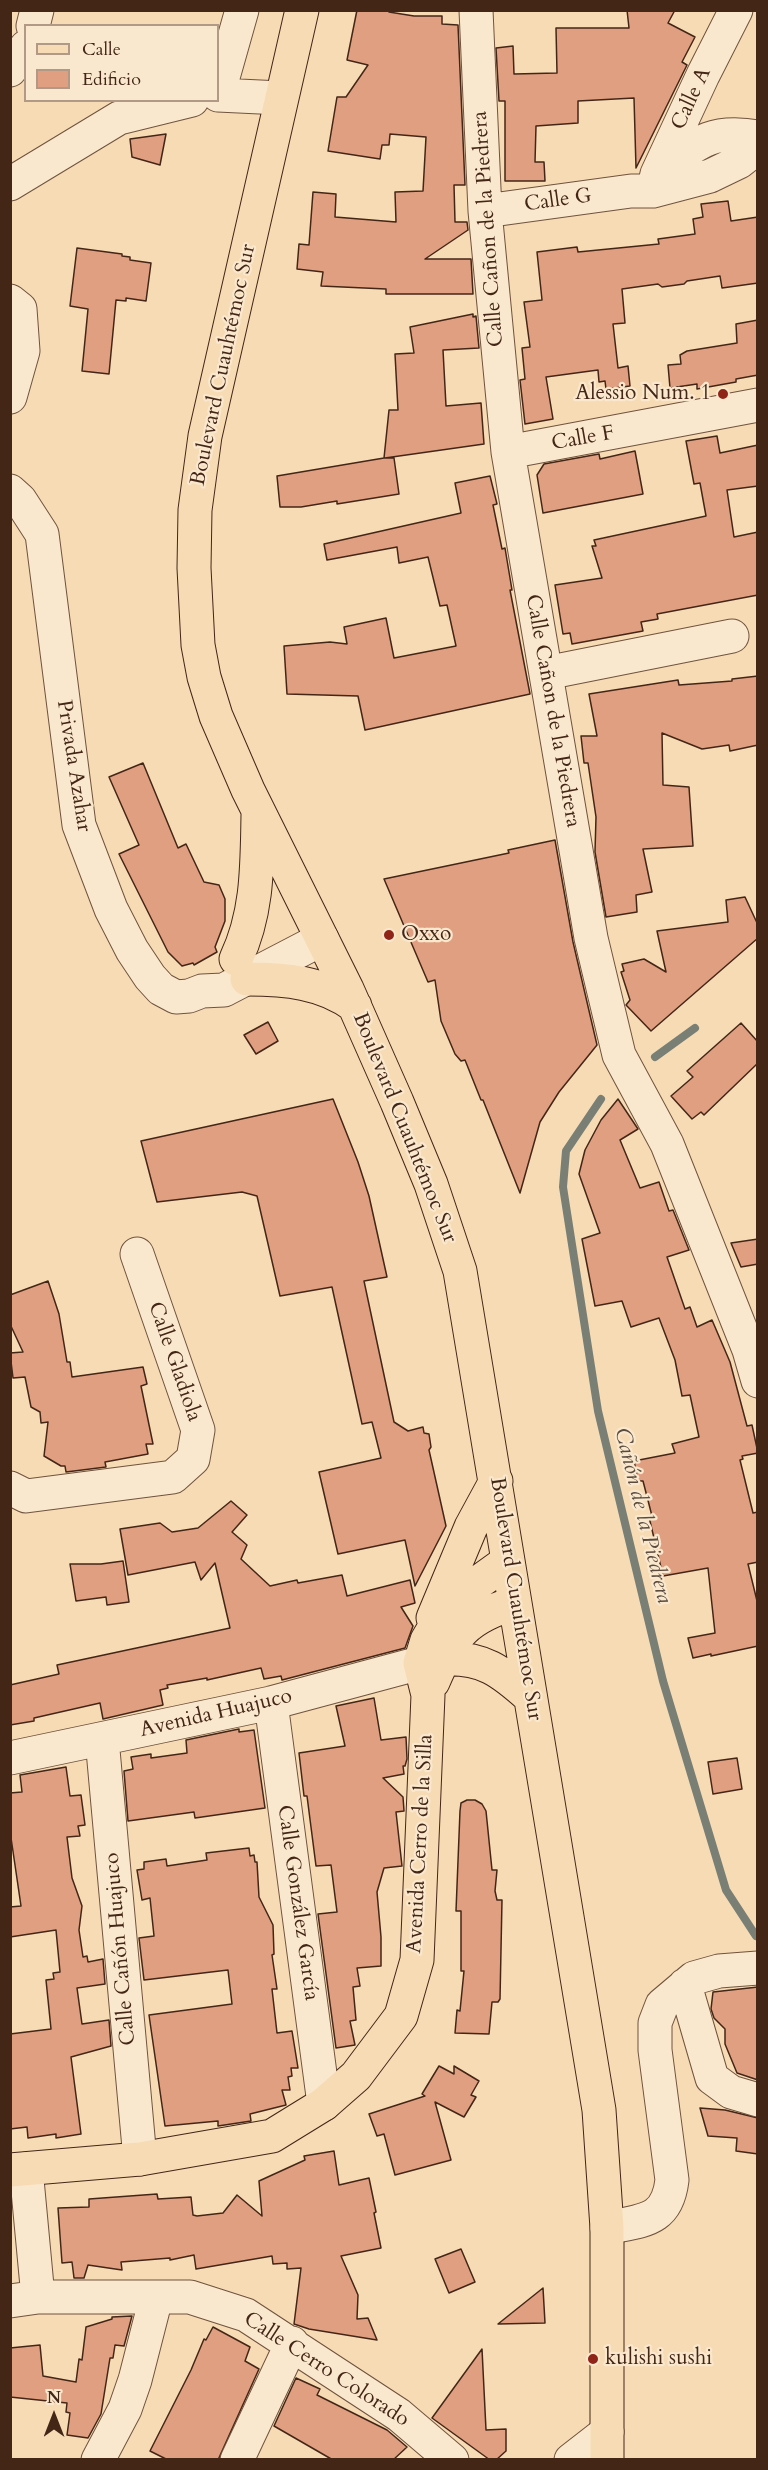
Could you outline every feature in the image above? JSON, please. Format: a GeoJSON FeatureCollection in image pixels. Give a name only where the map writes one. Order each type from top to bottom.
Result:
{"type":"FeatureCollection","features":[{"type":"Feature","properties":{"kind":"main road","name":"Boulevard Cuauhtémoc Sur"},"geometry":{"type":"LineString","coordinates":[[302,10],[205,436],[195,510],[194,568],[198,645],[204,677],[216,716],[258,810],[355,1006],[398,1101],[450,1234],[460,1271],[593,2069],[607,2228],[607,2446]]}},
{"type":"Feature","properties":{"kind":"main road"},"geometry":{"type":"LineString","coordinates":[[258,810],[257,871],[252,919],[242,969],[279,980],[312,985],[330,991],[355,1006]]}},
{"type":"Feature","properties":{"kind":"main road"},"geometry":{"type":"LineString","coordinates":[[430,1654],[447,1580],[496,1480]]}},
{"type":"Feature","properties":{"kind":"main road"},"geometry":{"type":"LineString","coordinates":[[430,1654],[448,1609],[485,1576],[508,1561]]}},
{"type":"Feature","properties":{"kind":"main road"},"geometry":{"type":"LineString","coordinates":[[430,1654],[492,1610],[516,1603]]}},
{"type":"Feature","properties":{"kind":"main road"},"geometry":{"type":"LineString","coordinates":[[430,1654],[487,1664],[507,1676],[530,1697]]}},
{"type":"Feature","properties":{"kind":"main road","name":"Avenida Cerro de la Silla"},"geometry":{"type":"LineString","coordinates":[[18,2170],[140,2159],[272,2136],[324,2104],[356,2076],[401,2016],[417,1960],[430,1654]]}},
{"type":"Feature","properties":{"kind":"street"},"geometry":{"type":"LineString","coordinates":[[219,91],[242,10]]}},
{"type":"Feature","properties":{"kind":"street","name":"Calle Cañon de la Piedrera"},"geometry":{"type":"LineString","coordinates":[[476,10],[485,211],[508,452],[591,938],[619,1056],[667,1144],[755,1360]]}},
{"type":"Feature","properties":{"kind":"street","name":"Calle A"},"geometry":{"type":"LineString","coordinates":[[647,185],[736,10]]}},
{"type":"Feature","properties":{"kind":"street"},"geometry":{"type":"LineString","coordinates":[[10,70],[24,50]]}},
{"type":"Feature","properties":{"kind":"street"},"geometry":{"type":"LineString","coordinates":[[219,95],[281,98]]}},
{"type":"Feature","properties":{"kind":"street"},"geometry":{"type":"LineString","coordinates":[[10,184],[119,118],[184,102]]}},
{"type":"Feature","properties":{"kind":"street"},"geometry":{"type":"LineString","coordinates":[[647,185],[690,148],[711,136],[724,133],[758,137]]}},
{"type":"Feature","properties":{"kind":"street","name":"Calle G"},"geometry":{"type":"LineString","coordinates":[[485,211],[725,170],[758,147]]}},
{"type":"Feature","properties":{"kind":"street"},"geometry":{"type":"LineString","coordinates":[[10,301],[20,309],[23,351],[10,397]]}},
{"type":"Feature","properties":{"kind":"street","name":"Calle F"},"geometry":{"type":"LineString","coordinates":[[508,452],[758,405]]}},
{"type":"Feature","properties":{"kind":"street","name":"Privada Azahar"},"geometry":{"type":"LineString","coordinates":[[10,491],[20,500],[42,534],[79,825],[106,898],[132,950],[161,989],[176,998],[202,991],[214,971],[242,969],[317,929]]}},
{"type":"Feature","properties":{"kind":"street"},"geometry":{"type":"LineString","coordinates":[[546,673],[732,636]]}},
{"type":"Feature","properties":{"kind":"street","name":"Calle Gladiola"},"geometry":{"type":"LineString","coordinates":[[10,1488],[26,1496],[173,1477],[193,1458],[198,1430],[137,1254]]}},
{"type":"Feature","properties":{"kind":"street","name":"Avenida Huajuco"},"geometry":{"type":"LineString","coordinates":[[10,1758],[271,1703],[430,1654]]}},
{"type":"Feature","properties":{"kind":"street","name":"Calle González García"},"geometry":{"type":"LineString","coordinates":[[271,1703],[324,2104]]}},
{"type":"Feature","properties":{"kind":"street","name":"Calle Cañón Huajuco"},"geometry":{"type":"LineString","coordinates":[[102,1739],[140,2159]]}},
{"type":"Feature","properties":{"kind":"street"},"geometry":{"type":"LineString","coordinates":[[607,2228],[652,2218],[663,2210],[670,2196],[672,2180],[658,2086],[655,2023],[662,2005],[694,1978],[719,1971],[758,1968]]}},
{"type":"Feature","properties":{"kind":"street"},"geometry":{"type":"LineString","coordinates":[[685,1985],[712,2078],[731,2092],[758,2100]]}},
{"type":"Feature","properties":{"kind":"street"},"geometry":{"type":"LineString","coordinates":[[18,2170],[24,2299]]}},
{"type":"Feature","properties":{"kind":"street","name":"Calle Cerro Colorado"},"geometry":{"type":"LineString","coordinates":[[24,2299],[190,2297],[246,2315],[399,2415],[452,2460]]}},
{"type":"Feature","properties":{"kind":"street"},"geometry":{"type":"LineString","coordinates":[[98,2460],[125,2409],[135,2380],[156,2298]]}},
{"type":"Feature","properties":{"kind":"street"},"geometry":{"type":"LineString","coordinates":[[237,2460],[292,2343]]}},
{"type":"Feature","properties":{"kind":"street"},"geometry":{"type":"LineString","coordinates":[[571,2460],[607,2446]]}},
{"type":"Feature","properties":{"kind":"building"},"geometry":{"type":"Polygon","coordinates":[[[357,10],[390,10],[389,12],[414,16],[442,16],[442,24],[458,25],[465,185],[454,185],[455,222],[467,222],[468,230],[425,259],[471,259],[473,294],[386,294],[386,289],[321,286],[323,272],[297,269],[299,244],[309,245],[313,192],[336,194],[335,217],[396,222],[395,192],[423,191],[426,137],[390,134],[389,145],[382,145],[380,159],[328,151],[337,97],[346,97],[368,65],[347,60],[357,10]]]}},
{"type":"Feature","properties":{"kind":"building"},"geometry":{"type":"Polygon","coordinates":[[[627,10],[675,10],[668,23],[695,37],[682,62],[687,65],[636,168],[634,98],[578,101],[578,123],[536,126],[535,162],[544,162],[545,181],[505,181],[505,101],[499,101],[496,48],[513,46],[514,74],[557,73],[556,28],[629,28],[627,10]]]}},
{"type":"Feature","properties":{"kind":"building"},"geometry":{"type":"Polygon","coordinates":[[[166,134],[160,165],[132,157],[130,139],[166,134]]]}},
{"type":"Feature","properties":{"kind":"building"},"geometry":{"type":"Polygon","coordinates":[[[728,201],[731,221],[758,217],[758,283],[722,288],[720,276],[662,287],[658,284],[622,289],[625,323],[613,324],[618,368],[628,366],[630,386],[606,389],[605,381],[599,382],[598,370],[546,377],[553,419],[525,424],[520,380],[525,379],[522,348],[530,347],[524,302],[542,300],[537,252],[577,247],[578,252],[659,244],[658,239],[695,234],[693,219],[703,217],[701,204],[728,201]]]}},
{"type":"Feature","properties":{"kind":"building"},"geometry":{"type":"Polygon","coordinates":[[[77,248],[122,254],[122,256],[130,257],[130,260],[151,263],[146,301],[126,298],[126,301],[116,300],[109,374],[82,371],[88,309],[70,306],[77,248]]]}},
{"type":"Feature","properties":{"kind":"building"},"geometry":{"type":"Polygon","coordinates":[[[473,314],[473,317],[476,316],[479,348],[443,350],[446,406],[481,403],[484,444],[385,458],[394,458],[399,494],[337,504],[337,501],[301,507],[280,507],[277,476],[384,458],[389,410],[398,410],[395,354],[414,353],[410,327],[473,314]]]}},
{"type":"Feature","properties":{"kind":"building"},"geometry":{"type":"Polygon","coordinates":[[[758,320],[758,375],[736,379],[736,382],[697,389],[697,384],[670,388],[668,365],[681,364],[680,355],[687,351],[737,343],[736,324],[758,320]]]}},
{"type":"Feature","properties":{"kind":"building"},"geometry":{"type":"Polygon","coordinates":[[[717,436],[720,453],[758,445],[758,486],[727,490],[734,537],[758,532],[758,595],[657,614],[658,619],[641,622],[643,631],[572,644],[570,633],[563,634],[555,585],[602,578],[592,546],[596,546],[594,540],[706,516],[700,483],[694,484],[686,441],[717,436]]]}},
{"type":"Feature","properties":{"kind":"building"},"geometry":{"type":"Polygon","coordinates":[[[635,451],[643,494],[543,513],[537,475],[544,464],[599,454],[600,459],[635,451]]]}},
{"type":"Feature","properties":{"kind":"building"},"geometry":{"type":"Polygon","coordinates":[[[490,476],[497,504],[493,505],[502,549],[505,548],[512,590],[510,590],[530,694],[365,730],[358,696],[287,694],[284,646],[330,642],[347,644],[344,627],[386,618],[394,658],[456,646],[447,605],[440,606],[428,557],[399,563],[397,547],[327,560],[324,544],[461,513],[455,483],[490,476]]]}},
{"type":"Feature","properties":{"kind":"building"},"geometry":{"type":"Polygon","coordinates":[[[758,676],[758,745],[730,751],[729,745],[702,749],[662,733],[663,785],[689,787],[693,846],[643,849],[652,892],[636,895],[637,912],[606,917],[595,852],[596,817],[588,763],[584,763],[581,736],[597,736],[589,694],[678,680],[679,685],[732,681],[732,679],[758,676]]]}},
{"type":"Feature","properties":{"kind":"building"},"geometry":{"type":"Polygon","coordinates":[[[143,763],[178,848],[186,844],[204,882],[219,885],[225,899],[225,921],[215,947],[217,952],[194,965],[193,963],[182,966],[168,952],[119,854],[139,845],[109,777],[143,763]]]}},
{"type":"Feature","properties":{"kind":"building"},"geometry":{"type":"Polygon","coordinates":[[[555,840],[573,942],[597,1045],[559,1092],[540,1122],[520,1193],[465,1060],[461,1061],[455,1054],[441,1021],[435,980],[428,982],[384,879],[509,853],[508,850],[555,840]]]}},
{"type":"Feature","properties":{"kind":"building"},"geometry":{"type":"Polygon","coordinates":[[[745,897],[758,925],[758,938],[651,1031],[626,1005],[630,1000],[621,972],[624,971],[622,964],[644,959],[666,972],[657,931],[728,922],[726,900],[745,897]]]}},
{"type":"Feature","properties":{"kind":"building"},"geometry":{"type":"Polygon","coordinates":[[[268,1022],[278,1041],[256,1054],[244,1035],[268,1022]]]}},
{"type":"Feature","properties":{"kind":"building"},"geometry":{"type":"Polygon","coordinates":[[[741,1023],[758,1042],[758,1063],[704,1115],[701,1112],[692,1119],[671,1096],[693,1077],[687,1071],[741,1023]]]}},
{"type":"Feature","properties":{"kind":"building"},"geometry":{"type":"Polygon","coordinates":[[[333,1099],[369,1196],[387,1277],[364,1281],[394,1422],[408,1431],[423,1427],[424,1433],[429,1434],[431,1447],[429,1450],[446,1526],[415,1586],[405,1540],[338,1554],[319,1472],[381,1458],[372,1422],[362,1424],[332,1287],[280,1296],[257,1196],[242,1192],[157,1202],[141,1141],[333,1099]]]}},
{"type":"Feature","properties":{"kind":"building"},"geometry":{"type":"Polygon","coordinates":[[[618,1099],[638,1129],[620,1140],[640,1188],[659,1182],[669,1211],[673,1210],[689,1250],[667,1257],[685,1309],[690,1307],[697,1327],[712,1320],[730,1362],[747,1426],[752,1425],[758,1453],[742,1456],[743,1459],[740,1460],[753,1513],[758,1512],[758,1562],[748,1564],[758,1605],[758,1646],[711,1656],[711,1654],[693,1658],[688,1638],[715,1633],[708,1568],[663,1576],[649,1517],[652,1516],[643,1481],[638,1481],[634,1461],[675,1453],[672,1444],[699,1437],[690,1395],[682,1396],[675,1360],[659,1318],[631,1327],[622,1301],[595,1306],[582,1239],[600,1233],[579,1174],[585,1150],[601,1120],[618,1099]]]}},
{"type":"Feature","properties":{"kind":"building"},"geometry":{"type":"Polygon","coordinates":[[[758,1239],[758,1264],[741,1267],[731,1243],[758,1239]]]}},
{"type":"Feature","properties":{"kind":"building"},"geometry":{"type":"Polygon","coordinates":[[[48,1281],[59,1314],[67,1362],[70,1362],[72,1377],[143,1367],[147,1384],[141,1386],[153,1444],[146,1444],[148,1454],[105,1462],[106,1467],[66,1472],[65,1466],[44,1456],[48,1422],[41,1423],[40,1412],[31,1407],[25,1377],[13,1378],[10,1353],[23,1352],[10,1324],[10,1295],[48,1281]]]}},
{"type":"Feature","properties":{"kind":"building"},"geometry":{"type":"Polygon","coordinates":[[[231,1501],[247,1515],[232,1532],[247,1545],[241,1559],[270,1586],[297,1580],[298,1583],[342,1575],[347,1596],[410,1580],[415,1603],[401,1607],[413,1626],[405,1648],[282,1680],[281,1676],[264,1679],[261,1668],[207,1680],[207,1678],[167,1685],[168,1688],[160,1690],[163,1705],[103,1719],[100,1703],[34,1718],[34,1721],[10,1725],[10,1685],[59,1674],[57,1665],[230,1628],[215,1563],[201,1580],[195,1562],[128,1575],[120,1529],[160,1523],[172,1532],[198,1528],[231,1501]]]}},
{"type":"Feature","properties":{"kind":"building"},"geometry":{"type":"Polygon","coordinates":[[[123,1561],[129,1602],[107,1605],[106,1597],[76,1601],[70,1564],[123,1561]]]}},
{"type":"Feature","properties":{"kind":"building"},"geometry":{"type":"Polygon","coordinates":[[[374,1698],[381,1740],[406,1737],[407,1759],[403,1766],[404,1774],[383,1778],[403,1797],[404,1811],[396,1812],[402,1866],[384,1868],[377,1892],[381,1966],[357,1968],[360,1986],[353,1987],[356,2020],[350,2021],[355,2045],[336,2048],[318,1914],[337,1912],[331,1865],[316,1866],[299,1753],[345,1746],[336,1706],[374,1698]]]}},
{"type":"Feature","properties":{"kind":"building"},"geometry":{"type":"Polygon","coordinates":[[[239,1729],[239,1732],[254,1730],[265,1808],[195,1818],[194,1812],[128,1821],[124,1771],[133,1769],[131,1757],[151,1754],[151,1758],[187,1753],[186,1740],[239,1729]]]}},
{"type":"Feature","properties":{"kind":"building"},"geometry":{"type":"Polygon","coordinates":[[[737,1758],[742,1789],[713,1794],[708,1762],[737,1758]]]}},
{"type":"Feature","properties":{"kind":"building"},"geometry":{"type":"Polygon","coordinates":[[[66,1767],[70,1796],[81,1795],[85,1825],[78,1826],[80,1836],[67,1837],[72,1878],[82,1906],[79,1930],[83,1957],[87,1956],[88,1962],[103,1959],[105,1984],[77,1988],[82,2024],[109,2020],[111,2046],[71,2057],[81,2134],[56,2138],[56,2134],[28,2138],[27,2127],[10,2129],[10,2034],[51,2029],[46,1980],[54,1979],[53,1973],[60,1972],[56,1930],[10,1937],[10,1907],[21,1906],[10,1831],[10,1793],[22,1792],[20,1775],[66,1767]]]}},
{"type":"Feature","properties":{"kind":"building"},"geometry":{"type":"Polygon","coordinates":[[[475,1800],[482,1804],[486,1811],[492,1870],[497,1870],[495,1891],[497,1900],[502,1900],[500,1999],[498,2002],[492,2002],[489,2034],[455,2033],[464,1971],[461,1971],[461,1911],[456,1911],[460,1811],[461,1803],[475,1800]]]}},
{"type":"Feature","properties":{"kind":"building"},"geometry":{"type":"Polygon","coordinates":[[[249,1848],[250,1856],[254,1855],[255,1862],[257,1862],[259,1897],[273,1925],[274,1954],[272,1955],[277,1989],[272,1989],[277,2033],[292,2031],[298,2068],[291,2068],[292,2076],[288,2077],[290,2090],[282,2090],[286,2105],[250,2114],[251,2121],[218,2126],[218,2121],[165,2126],[149,2015],[232,2004],[228,1970],[144,1980],[139,1938],[154,1936],[150,1898],[142,1900],[137,1870],[144,1869],[144,1862],[166,1859],[167,1866],[207,1860],[206,1853],[249,1848]]]}},
{"type":"Feature","properties":{"kind":"building"},"geometry":{"type":"Polygon","coordinates":[[[758,1987],[758,2080],[737,2073],[725,2044],[725,2029],[714,2018],[711,2009],[713,1992],[758,1987]]]}},
{"type":"Feature","properties":{"kind":"building"},"geometry":{"type":"Polygon","coordinates":[[[439,2066],[454,2074],[454,2066],[479,2081],[471,2095],[476,2097],[464,2117],[435,2102],[451,2160],[395,2175],[384,2134],[377,2136],[369,2114],[425,2096],[422,2094],[439,2066]]]}},
{"type":"Feature","properties":{"kind":"building"},"geometry":{"type":"Polygon","coordinates":[[[700,2108],[725,2110],[758,2118],[758,2154],[736,2151],[737,2138],[708,2136],[700,2108]]]}},
{"type":"Feature","properties":{"kind":"building"},"geometry":{"type":"Polygon","coordinates":[[[334,2151],[339,2185],[369,2178],[381,2248],[341,2256],[358,2295],[357,2319],[368,2318],[377,2340],[309,2329],[294,2324],[301,2268],[287,2269],[287,2263],[273,2264],[272,2256],[196,2269],[194,2255],[170,2260],[170,2258],[121,2262],[122,2270],[88,2265],[84,2278],[74,2278],[72,2262],[62,2263],[58,2208],[89,2207],[89,2199],[157,2194],[158,2199],[191,2197],[193,2215],[197,2216],[223,2213],[237,2195],[262,2216],[259,2181],[305,2160],[304,2156],[334,2151]]]}},
{"type":"Feature","properties":{"kind":"building"},"geometry":{"type":"Polygon","coordinates":[[[461,2249],[475,2282],[449,2293],[435,2259],[461,2249]]]}},
{"type":"Feature","properties":{"kind":"building"},"geometry":{"type":"Polygon","coordinates":[[[543,2288],[545,2323],[498,2324],[543,2288]]]}},
{"type":"Feature","properties":{"kind":"building"},"geometry":{"type":"Polygon","coordinates":[[[132,2316],[124,2346],[115,2345],[113,2358],[110,2358],[101,2414],[88,2438],[67,2435],[70,2413],[66,2412],[67,2403],[10,2397],[10,2348],[40,2345],[43,2376],[76,2382],[79,2359],[82,2360],[86,2327],[112,2319],[112,2317],[132,2316]]]}},
{"type":"Feature","properties":{"kind":"building"},"geometry":{"type":"Polygon","coordinates":[[[213,2327],[250,2347],[245,2361],[259,2369],[218,2460],[168,2460],[150,2451],[204,2339],[206,2340],[213,2327]]]}},
{"type":"Feature","properties":{"kind":"building"},"geometry":{"type":"Polygon","coordinates":[[[482,2349],[486,2430],[506,2429],[506,2451],[496,2460],[490,2460],[432,2418],[482,2349]]]}},
{"type":"Feature","properties":{"kind":"building"},"geometry":{"type":"Polygon","coordinates":[[[296,2378],[320,2389],[317,2395],[387,2430],[407,2447],[393,2460],[333,2460],[274,2426],[296,2378]]]}},
{"type":"Feature","properties":{"kind":"waterway","name":"Cañón de la Piedrera"},"geometry":{"type":"LineString","coordinates":[[655,1057],[695,1028]]}},
{"type":"Feature","properties":{"kind":"waterway","name":"Cañón de la Piedrera"},"geometry":{"type":"LineString","coordinates":[[601,1099],[566,1151],[563,1187],[598,1411],[663,1681],[726,1890],[756,1936]]}},
{"type":"Feature","properties":{"kind":"place","name":"Alessio Num. 1"},"geometry":{"type":"Point","coordinates":[723,394]}},
{"type":"Feature","properties":{"kind":"place","name":"Oxxo"},"geometry":{"type":"Point","coordinates":[389,935]}},
{"type":"Feature","properties":{"kind":"place","name":"kulishi sushi"},"geometry":{"type":"Point","coordinates":[593,2359]}}]}
